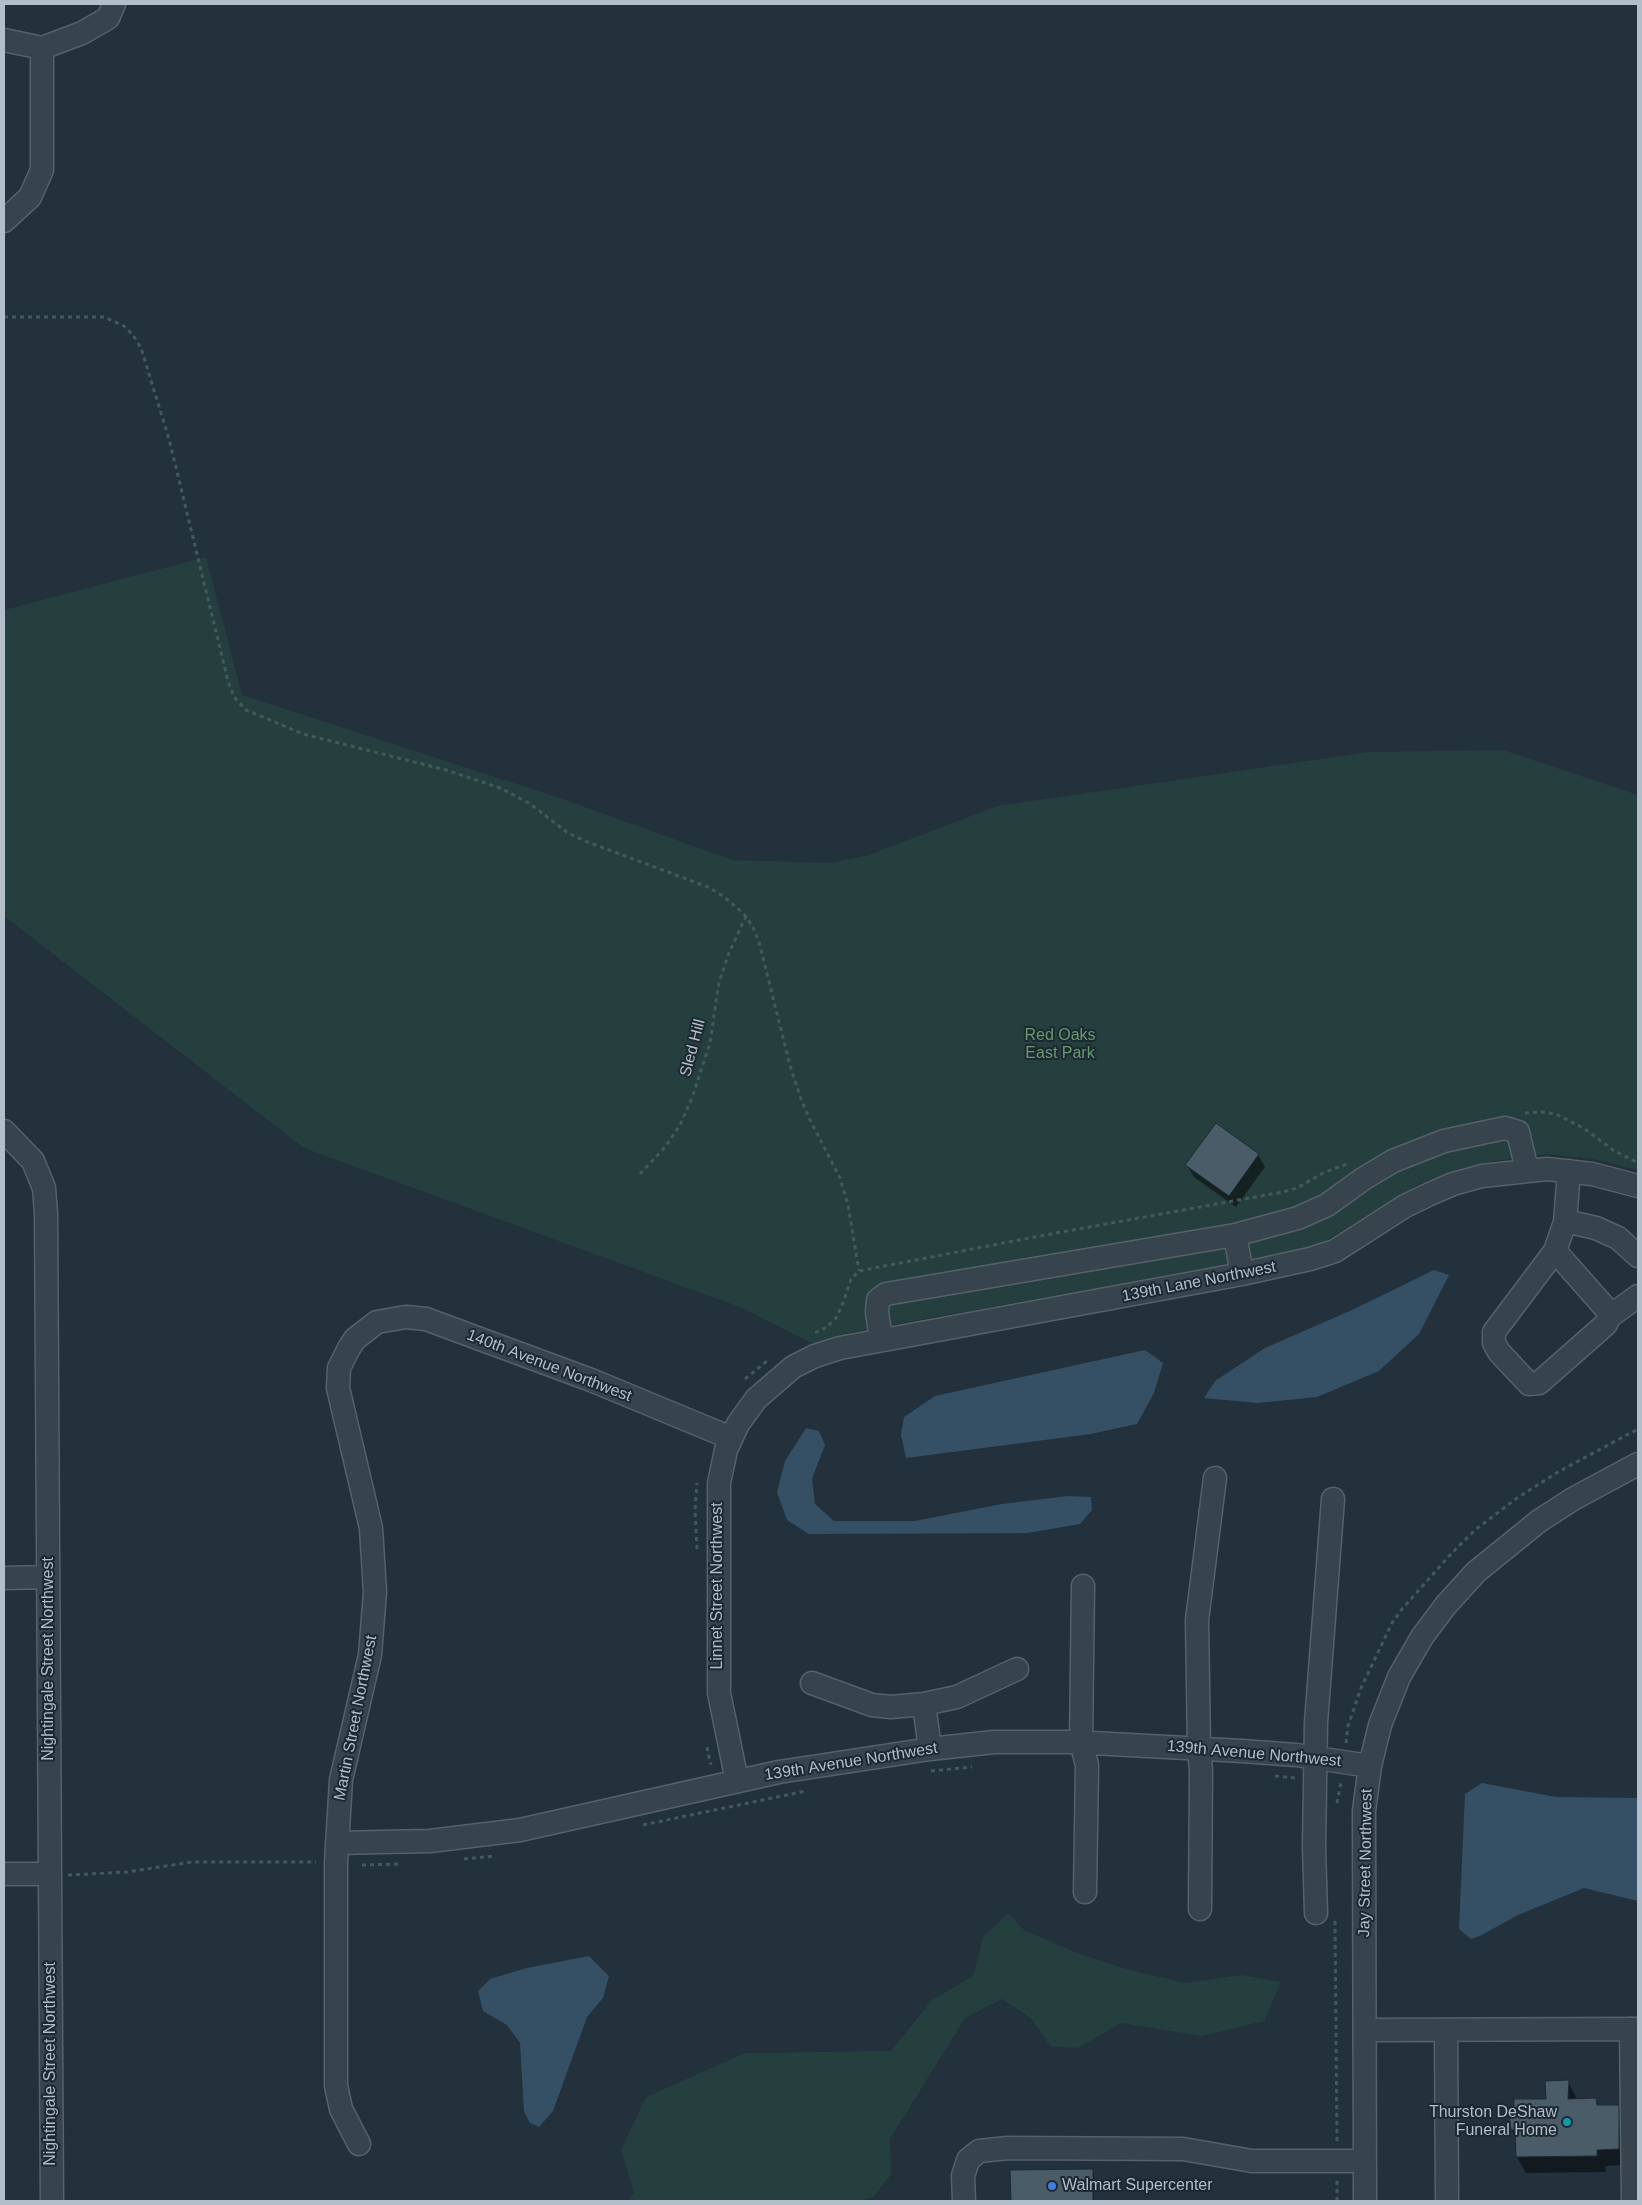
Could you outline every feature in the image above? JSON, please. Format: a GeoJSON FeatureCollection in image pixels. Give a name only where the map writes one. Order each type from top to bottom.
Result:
{"type":"FeatureCollection","features":[{"type":"Feature","properties":{"kind":"street"},"geometry":{"type":"LineString","coordinates":[[4,40],[42,48],[82,33],[108,18],[114,4]]}},
{"type":"Feature","properties":{"kind":"street"},"geometry":{"type":"LineString","coordinates":[[4,221],[30,197],[42,170],[42,48]]}},
{"type":"Feature","properties":{"kind":"street"},"geometry":{"type":"LineString","coordinates":[[880,1339],[876,1312],[878,1300],[886,1294],[1235,1235],[1298,1218],[1327,1205],[1363,1179],[1394,1160],[1444,1141],[1505,1128],[1518,1132],[1527,1170]]}},
{"type":"Feature","properties":{"kind":"street","name":"Nightingale Street Northwest"},"geometry":{"type":"LineString","coordinates":[[4,1131],[33,1161],[44,1188],[45,1197],[48,1343],[52,2201]]}},
{"type":"Feature","properties":{"kind":"street","name":"139th Lane Northwest"},"geometry":{"type":"LineString","coordinates":[[756,1399],[793,1368],[815,1356],[840,1348],[880,1339],[1242,1274],[1286,1265],[1335,1251],[1405,1206],[1453,1184],[1482,1176],[1527,1170],[1569,1171],[1610,1178],[1638,1186]]}},
{"type":"Feature","properties":{"kind":"street"},"geometry":{"type":"LineString","coordinates":[[1569,1171],[1565,1220],[1555,1251],[1494,1332],[1494,1343],[1499,1352],[1529,1384],[1539,1383],[1606,1324],[1609,1317],[1638,1296]]}},
{"type":"Feature","properties":{"kind":"street"},"geometry":{"type":"LineString","coordinates":[[1565,1220],[1596,1228],[1618,1238],[1638,1256]]}},
{"type":"Feature","properties":{"kind":"street"},"geometry":{"type":"LineString","coordinates":[[1235,1235],[1242,1274]]}},
{"type":"Feature","properties":{"kind":"street"},"geometry":{"type":"LineString","coordinates":[[1555,1251],[1608,1311],[1609,1317]]}},
{"type":"Feature","properties":{"kind":"street","name":"140th Avenue Northwest"},"geometry":{"type":"LineString","coordinates":[[365,1331],[377,1322],[406,1317],[426,1319],[591,1380],[731,1438]]}},
{"type":"Feature","properties":{"kind":"street","name":"Martin Street Northwest"},"geometry":{"type":"LineString","coordinates":[[359,2144],[341,2109],[336,2086],[337,1843],[341,1780],[361,1699],[374,1625],[374,1562],[371,1528],[338,1388],[339,1368],[355,1339],[365,1331]]}},
{"type":"Feature","properties":{"kind":"street","name":"Linnet Street Northwest"},"geometry":{"type":"LineString","coordinates":[[738,1781],[718,1693],[718,1491],[722,1466],[731,1438],[738,1424],[756,1399]]}},
{"type":"Feature","properties":{"kind":"street","name":"Jay Street Northwest"},"geometry":{"type":"LineString","coordinates":[[1365,2201],[1364,1811],[1370,1766],[1380,1725],[1399,1677],[1422,1637],[1446,1605],[1476,1572],[1539,1521],[1573,1499],[1638,1464]]}},
{"type":"Feature","properties":{"kind":"street"},"geometry":{"type":"LineString","coordinates":[[1200,1908],[1201,1771],[1197,1620],[1215,1478]]}},
{"type":"Feature","properties":{"kind":"street"},"geometry":{"type":"LineString","coordinates":[[1326,1914],[1314,1848],[1315,1758],[1333,1499]]}},
{"type":"Feature","properties":{"kind":"street"},"geometry":{"type":"LineString","coordinates":[[4,1578],[48,1577]]}},
{"type":"Feature","properties":{"kind":"street"},"geometry":{"type":"LineString","coordinates":[[1083,1586],[1082,1742],[1087,1765],[1084,1892]]}},
{"type":"Feature","properties":{"kind":"street"},"geometry":{"type":"LineString","coordinates":[[812,1683],[872,1705],[891,1707],[924,1704],[957,1697],[1017,1669]]}},
{"type":"Feature","properties":{"kind":"street"},"geometry":{"type":"LineString","coordinates":[[924,1704],[930,1749]]}},
{"type":"Feature","properties":{"kind":"street","name":"139th Avenue Northwest"},"geometry":{"type":"LineString","coordinates":[[337,1843],[430,1841],[520,1830],[738,1781],[930,1749],[994,1742],[1082,1742],[1199,1749],[1315,1758],[1370,1766]]}},
{"type":"Feature","properties":{"kind":"street"},"geometry":{"type":"LineString","coordinates":[[4,1874],[50,1874]]}},
{"type":"Feature","properties":{"kind":"street"},"geometry":{"type":"LineString","coordinates":[[1366,2030],[1635,2029],[1633,2201]]}},
{"type":"Feature","properties":{"kind":"street"},"geometry":{"type":"LineString","coordinates":[[1446,2030],[1447,2201]]}},
{"type":"Feature","properties":{"kind":"street"},"geometry":{"type":"LineString","coordinates":[[964,2201],[962,2176],[968,2160],[979,2151],[1008,2148],[1183,2149],[1252,2161],[1365,2161]]}},
{"type":"Feature","properties":{"kind":"path"},"geometry":{"type":"LineString","coordinates":[[4,317],[104,317],[124,326],[133,335],[141,348],[166,430],[228,681],[234,697],[246,710],[303,734],[446,770],[500,788],[529,803],[568,832],[585,841],[708,887],[734,904],[746,916],[759,942],[791,1069],[808,1118],[840,1178],[848,1205],[859,1271]]}},
{"type":"Feature","properties":{"kind":"path","name":"Sled Hill"},"geometry":{"type":"LineString","coordinates":[[640,1174],[666,1146],[680,1125],[692,1098],[710,1043],[719,982],[729,953],[746,916]]}},
{"type":"Feature","properties":{"kind":"path"},"geometry":{"type":"LineString","coordinates":[[928,1772],[978,1766]]}},
{"type":"Feature","properties":{"kind":"path"},"geometry":{"type":"LineString","coordinates":[[1273,1776],[1340,1785],[1336,1812]]}},
{"type":"Feature","properties":{"kind":"path"},"geometry":{"type":"LineString","coordinates":[[636,1827],[813,1789]]}},
{"type":"Feature","properties":{"kind":"path"},"geometry":{"type":"LineString","coordinates":[[457,1860],[497,1855]]}},
{"type":"Feature","properties":{"kind":"path"},"geometry":{"type":"LineString","coordinates":[[50,1874],[118,1873],[192,1862],[318,1862]]}},
{"type":"Feature","properties":{"kind":"path"},"geometry":{"type":"LineString","coordinates":[[355,1863],[406,1864]]}},
{"type":"Feature","properties":{"kind":"path"},"geometry":{"type":"LineString","coordinates":[[1326,1914],[1336,2134]]}},
{"type":"Feature","properties":{"kind":"path"},"geometry":{"type":"LineString","coordinates":[[1337,2190],[1337,2201]]}},
{"type":"Feature","properties":{"kind":"green space","name":"Red Oaks East Park"},"geometry":{"type":"Polygon","coordinates":[[[206,557],[242,695],[560,798],[732,860],[830,863],[869,855],[997,806],[1369,752],[1503,750],[1638,795],[1638,1170],[1594,1159],[1547,1154],[1500,1160],[1455,1170],[1417,1185],[1327,1240],[1296,1252],[852,1332],[813,1344],[745,1309],[304,1148],[4,916],[4,610],[206,557]]]}},
{"type":"Feature","properties":{"kind":"green space"},"geometry":{"type":"Polygon","coordinates":[[[1008,1913],[1024,1930],[1077,1953],[1126,1969],[1185,1983],[1242,1975],[1281,1982],[1264,2021],[1202,2036],[1121,2023],[1078,2048],[1050,2046],[1032,2019],[1002,1999],[965,2018],[890,2139],[891,2175],[873,2197],[858,2201],[628,2201],[634,2192],[621,2150],[646,2097],[745,2053],[891,2051],[932,2000],[973,1976],[983,1937],[1008,1913]]]}},
{"type":"Feature","properties":{"kind":"water"},"geometry":{"type":"Polygon","coordinates":[[[1434,1270],[1449,1275],[1419,1334],[1379,1371],[1317,1397],[1258,1403],[1204,1398],[1215,1381],[1265,1348],[1352,1310],[1434,1270]]]}},
{"type":"Feature","properties":{"kind":"water"},"geometry":{"type":"Polygon","coordinates":[[[1145,1350],[1163,1363],[1154,1393],[1137,1424],[1091,1434],[906,1458],[901,1435],[904,1417],[935,1396],[1145,1350]]]}},
{"type":"Feature","properties":{"kind":"water"},"geometry":{"type":"Polygon","coordinates":[[[806,1428],[819,1431],[825,1445],[812,1479],[815,1504],[834,1521],[915,1521],[1002,1504],[1068,1496],[1091,1497],[1092,1510],[1080,1524],[1027,1533],[809,1534],[787,1520],[777,1492],[785,1461],[806,1428]]]}},
{"type":"Feature","properties":{"kind":"water"},"geometry":{"type":"Polygon","coordinates":[[[1482,1783],[1556,1797],[1638,1798],[1638,1901],[1584,1888],[1518,1915],[1471,1939],[1459,1929],[1465,1794],[1482,1783]]]}},
{"type":"Feature","properties":{"kind":"water"},"geometry":{"type":"Polygon","coordinates":[[[589,1956],[609,1976],[603,1998],[587,2017],[553,2111],[539,2127],[530,2123],[524,2111],[520,2043],[507,2025],[483,2011],[478,1991],[490,1979],[527,1968],[589,1956]]]}},
{"type":"Feature","properties":{"kind":"building"},"geometry":{"type":"Polygon","coordinates":[[[1216,1123],[1259,1154],[1229,1196],[1185,1165],[1216,1123]]]}},
{"type":"Feature","properties":{"kind":"building","name":"Thurston DeShaw Funeral Home"},"geometry":{"type":"Polygon","coordinates":[[[1569,2080],[1568,2099],[1596,2098],[1597,2105],[1619,2105],[1619,2149],[1597,2150],[1597,2156],[1516,2157],[1515,2130],[1511,2130],[1509,2115],[1514,2115],[1514,2099],[1546,2099],[1545,2081],[1569,2080]]]}},
{"type":"Feature","properties":{"kind":"building","name":"Walmart Supercenter"},"geometry":{"type":"Polygon","coordinates":[[[1093,2169],[1093,2201],[1011,2201],[1010,2170],[1093,2169]]]}},
{"type":"Feature","properties":{"kind":"place","name":"Thurston DeShaw Funeral Home"},"geometry":{"type":"Point","coordinates":[1567,2122]}},
{"type":"Feature","properties":{"kind":"place","name":"Walmart Supercenter"},"geometry":{"type":"Point","coordinates":[1052,2186]}}]}
